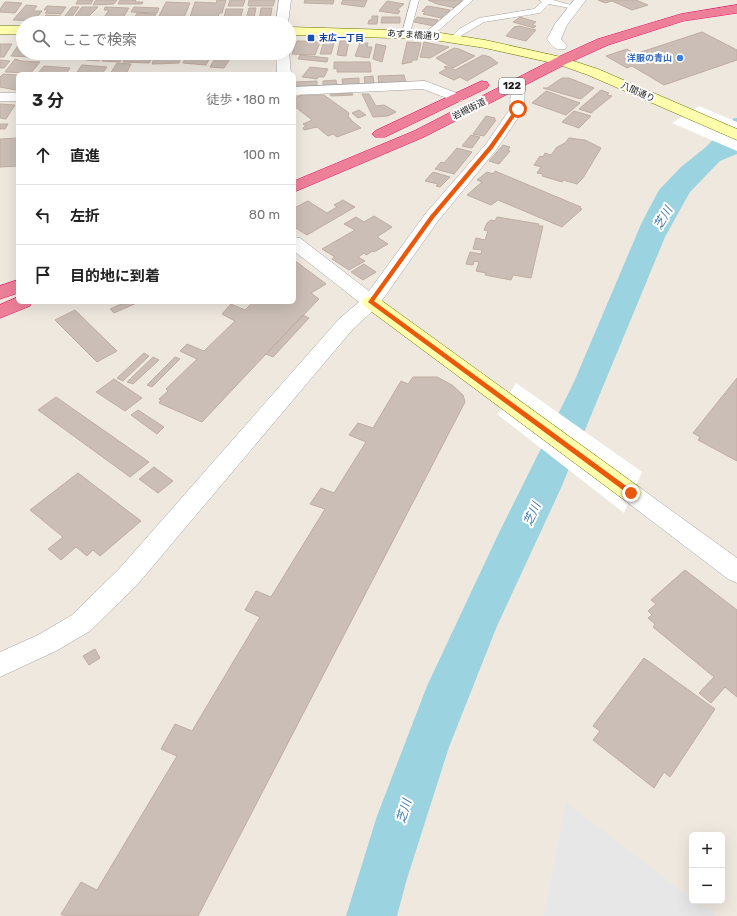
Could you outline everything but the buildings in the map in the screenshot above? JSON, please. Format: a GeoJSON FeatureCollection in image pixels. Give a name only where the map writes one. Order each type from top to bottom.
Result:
{"type":"FeatureCollection","features":[{"type":"Feature","properties":{"kind":"highway","name":"岩槻街道"},"geometry":{"type":"LineString","coordinates":[[296,186],[419,134],[519,74],[537,57],[578,38],[636,19],[678,9],[737,0]]}},
{"type":"Feature","properties":{"kind":"highway","name":"岩槻街道"},"geometry":{"type":"LineString","coordinates":[[519,74],[561,61],[603,42],[681,18],[737,9]]}},
{"type":"Feature","properties":{"kind":"highway","name":"岩槻街道"},"geometry":{"type":"LineString","coordinates":[[366,140],[492,80]]}},
{"type":"Feature","properties":{"kind":"highway"},"geometry":{"type":"LineString","coordinates":[[0,293],[16,287]]}},
{"type":"Feature","properties":{"kind":"highway"},"geometry":{"type":"LineString","coordinates":[[0,312],[18,304]]}},
{"type":"Feature","properties":{"kind":"street"},"geometry":{"type":"LineString","coordinates":[[283,16],[285,0]]}},
{"type":"Feature","properties":{"kind":"street"},"geometry":{"type":"LineString","coordinates":[[560,46],[554,39],[561,24],[577,4]]}},
{"type":"Feature","properties":{"kind":"street"},"geometry":{"type":"LineString","coordinates":[[0,30],[16,30]]}},
{"type":"Feature","properties":{"kind":"street","name":"あずま橋通り"},"geometry":{"type":"LineString","coordinates":[[296,31],[406,33],[428,35],[454,38],[537,57]]}},
{"type":"Feature","properties":{"kind":"street","name":"八間通り"},"geometry":{"type":"LineString","coordinates":[[537,57],[561,61],[593,72],[737,135]]}},
{"type":"Feature","properties":{"kind":"street"},"geometry":{"type":"LineString","coordinates":[[283,60],[284,72]]}},
{"type":"Feature","properties":{"kind":"street"},"geometry":{"type":"LineString","coordinates":[[0,666],[81,623],[117,587],[346,324],[371,302],[432,217],[491,147],[518,109],[519,74]]}},
{"type":"Feature","properties":{"kind":"street"},"geometry":{"type":"LineString","coordinates":[[296,91],[425,85],[456,98]]}},
{"type":"Feature","properties":{"kind":"street"},"geometry":{"type":"LineString","coordinates":[[0,97],[16,97]]}},
{"type":"Feature","properties":{"kind":"street"},"geometry":{"type":"LineString","coordinates":[[296,244],[371,302],[504,398],[737,572]]}},
{"type":"Feature","properties":{"kind":"lane"},"geometry":{"type":"LineString","coordinates":[[406,33],[409,17],[415,0]]}},
{"type":"Feature","properties":{"kind":"lane"},"geometry":{"type":"LineString","coordinates":[[428,35],[469,0]]}},
{"type":"Feature","properties":{"kind":"lane"},"geometry":{"type":"LineString","coordinates":[[454,38],[462,31],[482,20],[537,11],[546,0],[577,4]]}},
{"type":"Feature","properties":{"kind":"shaded area"},"geometry":{"type":"Polygon","coordinates":[[[566,803],[689,897],[689,904],[699,904],[715,916],[544,916],[566,803]]]}},
{"type":"Feature","properties":{"kind":"water","name":"芝川"},"geometry":{"type":"Polygon","coordinates":[[[734,118],[737,118],[737,154],[720,161],[690,192],[665,237],[561,488],[497,626],[449,747],[406,882],[397,916],[346,916],[377,816],[427,686],[497,537],[574,382],[642,222],[659,190],[681,167],[706,147],[734,118]]]}},
{"type":"Feature","properties":{"kind":"pier"},"geometry":{"type":"Polygon","coordinates":[[[699,106],[737,122],[737,151],[672,123],[699,106]]]}},
{"type":"Feature","properties":{"kind":"pier"},"geometry":{"type":"Polygon","coordinates":[[[516,383],[642,472],[624,513],[497,414],[516,383]]]}},
{"type":"Feature","properties":{"kind":"place","name":"末広一丁目"},"geometry":{"type":"Point","coordinates":[311,38]}},
{"type":"Feature","properties":{"kind":"place","name":"洋服の青山"},"geometry":{"type":"Point","coordinates":[680,58]}},
{"type":"Feature","properties":{"kind":"route"},"geometry":{"type":"LineString","coordinates":[[518,109],[491,147],[432,217],[371,302],[504,398],[631,493]]}}]}
